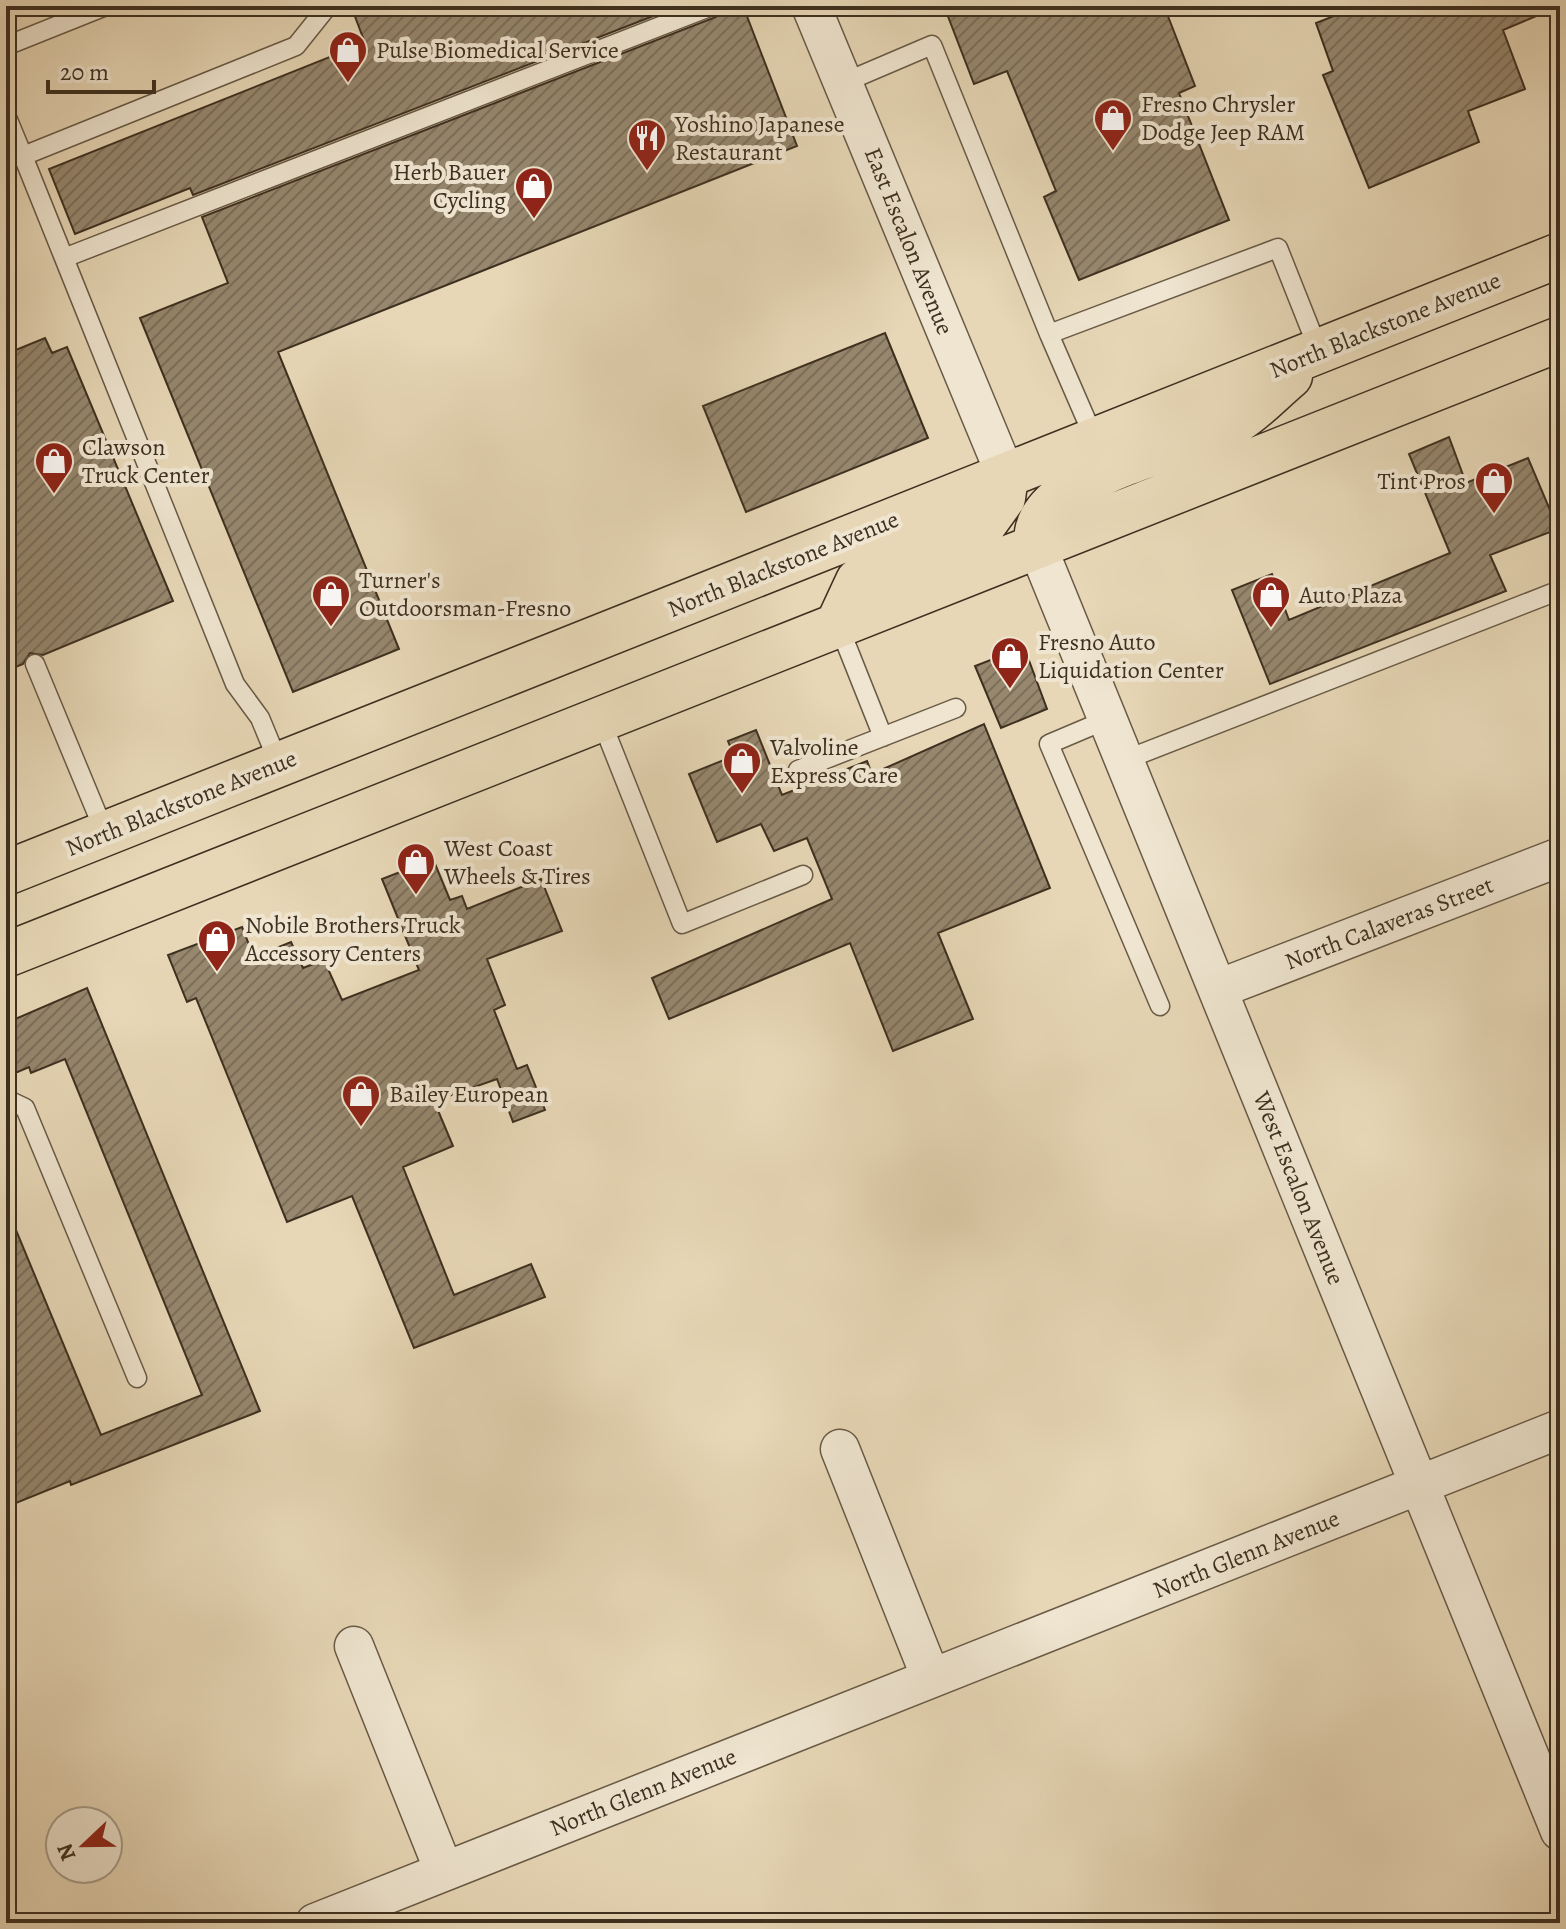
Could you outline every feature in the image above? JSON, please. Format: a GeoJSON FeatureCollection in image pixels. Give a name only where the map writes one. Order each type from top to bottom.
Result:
{"type":"FeatureCollection","features":[{"type":"Feature","properties":{"kind":"main road","name":"North Blackstone Avenue"},"geometry":{"type":"LineString","coordinates":[[6,873],[1560,255]]}},
{"type":"Feature","properties":{"kind":"main road"},"geometry":{"type":"LineString","coordinates":[[6,955],[1560,339]]}},
{"type":"Feature","properties":{"kind":"main road"},"geometry":{"type":"LineString","coordinates":[[1037,546],[1035,533],[1039,520],[1047,508],[1070,488],[1238,420],[1319,351]]}},
{"type":"Feature","properties":{"kind":"main road"},"geometry":{"type":"LineString","coordinates":[[838,624],[858,581],[985,523],[1003,498],[1006,476]]}},
{"type":"Feature","properties":{"kind":"street","name":"East Escalon Avenue"},"geometry":{"type":"LineString","coordinates":[[811,6],[1006,476]]}},
{"type":"Feature","properties":{"kind":"street","name":"West Escalon Avenue"},"geometry":{"type":"LineString","coordinates":[[1037,546],[1560,1831]]}},
{"type":"Feature","properties":{"kind":"street","name":"North Calaveras Street"},"geometry":{"type":"LineString","coordinates":[[1218,989],[1560,857]]}},
{"type":"Feature","properties":{"kind":"street","name":"North Glenn Avenue"},"geometry":{"type":"LineString","coordinates":[[315,1923],[1560,1429]]}},
{"type":"Feature","properties":{"kind":"street"},"geometry":{"type":"LineString","coordinates":[[840,1449],[931,1678]]}},
{"type":"Feature","properties":{"kind":"street"},"geometry":{"type":"LineString","coordinates":[[354,1646],[444,1871]]}},
{"type":"Feature","properties":{"kind":"lane"},"geometry":{"type":"LineString","coordinates":[[6,46],[106,6]]}},
{"type":"Feature","properties":{"kind":"lane"},"geometry":{"type":"LineString","coordinates":[[23,156],[296,46],[328,6]]}},
{"type":"Feature","properties":{"kind":"lane"},"geometry":{"type":"LineString","coordinates":[[64,258],[712,6]]}},
{"type":"Feature","properties":{"kind":"lane"},"geometry":{"type":"LineString","coordinates":[[843,83],[932,45],[1095,440]]}},
{"type":"Feature","properties":{"kind":"lane"},"geometry":{"type":"LineString","coordinates":[[6,115],[235,684],[260,718],[279,764]]}},
{"type":"Feature","properties":{"kind":"lane"},"geometry":{"type":"LineString","coordinates":[[1049,334],[1278,248],[1319,351]]}},
{"type":"Feature","properties":{"kind":"lane"},"geometry":{"type":"LineString","coordinates":[[1125,760],[1560,590]]}},
{"type":"Feature","properties":{"kind":"lane"},"geometry":{"type":"LineString","coordinates":[[838,624],[883,737]]}},
{"type":"Feature","properties":{"kind":"lane"},"geometry":{"type":"LineString","coordinates":[[35,664],[105,833]]}},
{"type":"Feature","properties":{"kind":"lane"},"geometry":{"type":"LineString","coordinates":[[798,770],[956,708]]}},
{"type":"Feature","properties":{"kind":"lane"},"geometry":{"type":"LineString","coordinates":[[600,717],[682,924],[803,875]]}},
{"type":"Feature","properties":{"kind":"lane"},"geometry":{"type":"LineString","coordinates":[[1108,719],[1049,744],[1160,1006]]}},
{"type":"Feature","properties":{"kind":"lane"},"geometry":{"type":"LineString","coordinates":[[6,1099],[25,1108],[137,1378]]}},
{"type":"Feature","properties":{"kind":"building"},"geometry":{"type":"Polygon","coordinates":[[[351,6],[679,6],[193,195],[190,188],[75,234],[49,169],[365,43],[351,6]]]}},
{"type":"Feature","properties":{"kind":"building"},"geometry":{"type":"Polygon","coordinates":[[[724,6],[743,6],[797,146],[278,352],[399,649],[293,692],[140,318],[228,283],[202,217],[716,17],[724,6]]]}},
{"type":"Feature","properties":{"kind":"building"},"geometry":{"type":"Polygon","coordinates":[[[944,6],[1164,6],[1195,86],[1179,93],[1229,220],[1079,280],[1044,197],[1056,191],[1007,71],[974,84],[944,6]]]}},
{"type":"Feature","properties":{"kind":"building"},"geometry":{"type":"Polygon","coordinates":[[[1359,6],[1558,7],[1503,30],[1525,89],[1468,111],[1479,142],[1369,188],[1323,75],[1333,71],[1316,23],[1359,6]]]}},
{"type":"Feature","properties":{"kind":"building"},"geometry":{"type":"Polygon","coordinates":[[[885,333],[928,438],[746,512],[703,406],[885,333]]]}},
{"type":"Feature","properties":{"kind":"building"},"geometry":{"type":"Polygon","coordinates":[[[45,338],[52,353],[67,347],[173,601],[43,655],[30,653],[23,664],[6,671],[6,565],[15,561],[6,538],[6,354],[45,338]]]}},
{"type":"Feature","properties":{"kind":"building"},"geometry":{"type":"Polygon","coordinates":[[[1449,437],[1466,483],[1528,458],[1558,529],[1490,555],[1506,591],[1270,684],[1232,590],[1272,574],[1289,620],[1450,553],[1409,454],[1449,437]]]}},
{"type":"Feature","properties":{"kind":"building"},"geometry":{"type":"Polygon","coordinates":[[[1024,647],[1047,709],[1001,728],[975,666],[1024,647]]]}},
{"type":"Feature","properties":{"kind":"building"},"geometry":{"type":"Polygon","coordinates":[[[984,724],[1050,888],[938,933],[973,1019],[893,1051],[850,943],[669,1019],[652,978],[832,899],[807,838],[774,851],[761,824],[717,842],[689,774],[734,756],[728,741],[756,730],[782,795],[867,761],[872,774],[984,724]]]}},
{"type":"Feature","properties":{"kind":"building"},"geometry":{"type":"Polygon","coordinates":[[[433,859],[450,900],[462,896],[467,909],[541,879],[562,931],[487,959],[505,1005],[494,1010],[517,1069],[527,1065],[545,1110],[513,1122],[497,1079],[434,1101],[453,1146],[403,1167],[454,1295],[531,1264],[545,1297],[414,1348],[352,1196],[287,1222],[196,998],[187,1002],[168,955],[242,927],[254,957],[291,942],[303,968],[324,960],[342,1000],[419,970],[382,879],[433,859]]]}},
{"type":"Feature","properties":{"kind":"building"},"geometry":{"type":"Polygon","coordinates":[[[87,988],[260,1411],[71,1485],[70,1481],[6,1507],[6,1206],[101,1435],[202,1395],[65,1059],[31,1073],[29,1067],[6,1077],[6,1023],[87,988]]]}},
{"type":"Feature","properties":{"kind":"place","name":"Pulse Biomedical Service"},"geometry":{"type":"Point","coordinates":[348,84]}},
{"type":"Feature","properties":{"kind":"place","name":"Fresno Chrysler Dodge Jeep RAM"},"geometry":{"type":"Point","coordinates":[1113,152]}},
{"type":"Feature","properties":{"kind":"place","name":"Yoshino Japanese Restaurant"},"geometry":{"type":"Point","coordinates":[647,172]}},
{"type":"Feature","properties":{"kind":"place","name":"Herb Bauer Cycling"},"geometry":{"type":"Point","coordinates":[534,220]}},
{"type":"Feature","properties":{"kind":"place","name":"Clawson Truck Center"},"geometry":{"type":"Point","coordinates":[54,495]}},
{"type":"Feature","properties":{"kind":"place","name":"Tint Pros"},"geometry":{"type":"Point","coordinates":[1494,515]}},
{"type":"Feature","properties":{"kind":"place","name":"Turner's Outdoorsman-Fresno"},"geometry":{"type":"Point","coordinates":[331,628]}},
{"type":"Feature","properties":{"kind":"place","name":"Auto Plaza"},"geometry":{"type":"Point","coordinates":[1271,629]}},
{"type":"Feature","properties":{"kind":"place","name":"Fresno Auto Liquidation Center"},"geometry":{"type":"Point","coordinates":[1010,690]}},
{"type":"Feature","properties":{"kind":"place","name":"Valvoline Express Care"},"geometry":{"type":"Point","coordinates":[742,795]}},
{"type":"Feature","properties":{"kind":"place","name":"West Coast Wheels & Tires"},"geometry":{"type":"Point","coordinates":[416,896]}},
{"type":"Feature","properties":{"kind":"place","name":"Nobile Brothers Truck Accessory Centers"},"geometry":{"type":"Point","coordinates":[217,973]}},
{"type":"Feature","properties":{"kind":"place","name":"Bailey European"},"geometry":{"type":"Point","coordinates":[361,1128]}}]}
